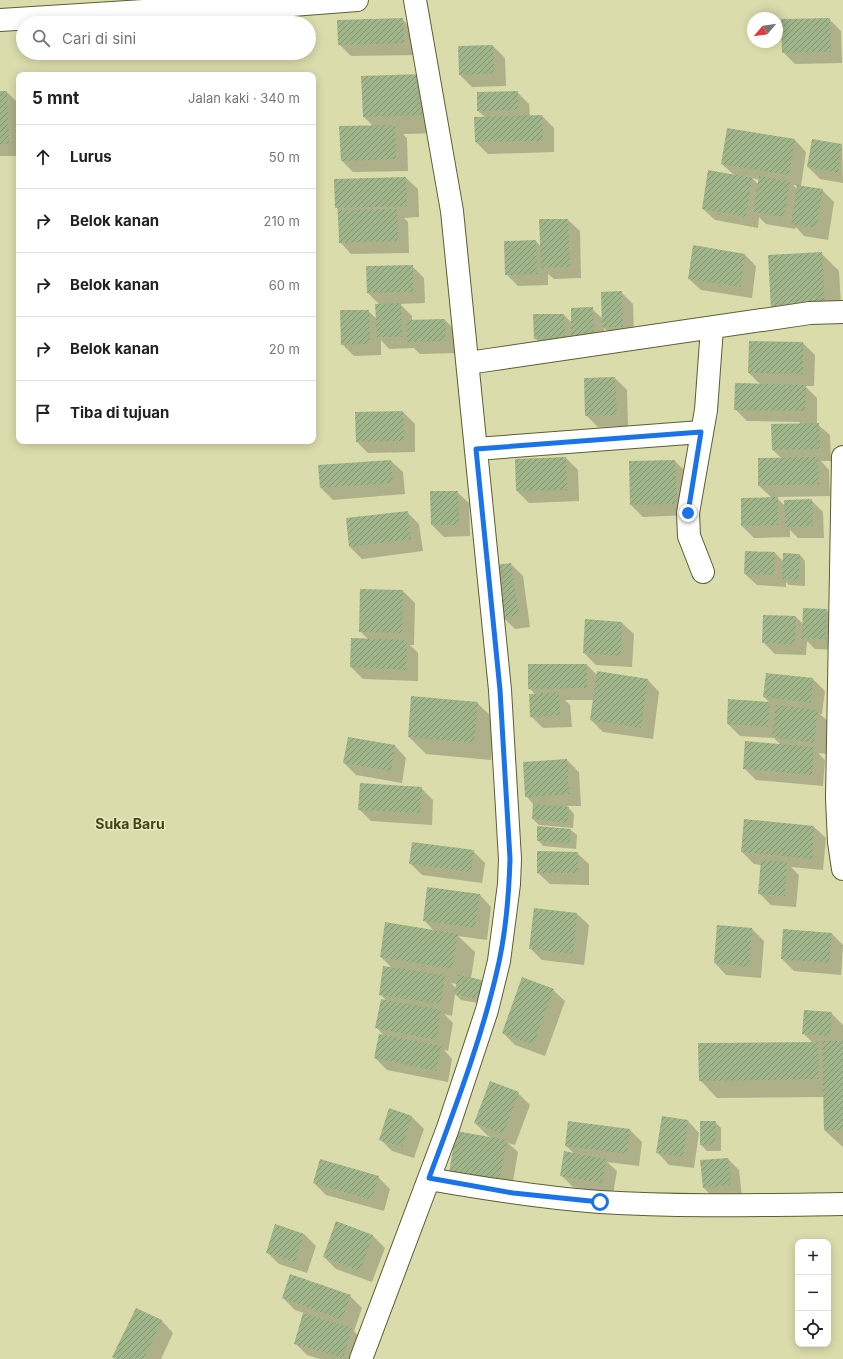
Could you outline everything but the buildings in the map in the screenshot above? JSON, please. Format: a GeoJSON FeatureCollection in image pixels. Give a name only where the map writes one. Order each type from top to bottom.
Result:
{"type":"FeatureCollection","features":[{"type":"Feature","properties":{"kind":"street"},"geometry":{"type":"LineString","coordinates":[[64,16],[191,8],[266,7],[357,0]]}},
{"type":"Feature","properties":{"kind":"street"},"geometry":{"type":"LineString","coordinates":[[361,1359],[429,1178],[487,1010],[499,961],[509,884],[510,859],[500,690],[452,212],[415,0]]}},
{"type":"Feature","properties":{"kind":"street"},"geometry":{"type":"LineString","coordinates":[[0,20],[16,19]]}},
{"type":"Feature","properties":{"kind":"street"},"geometry":{"type":"LineString","coordinates":[[468,363],[810,313],[843,312]]}},
{"type":"Feature","properties":{"kind":"street"},"geometry":{"type":"LineString","coordinates":[[703,572],[689,536],[688,513],[706,410],[712,328]]}},
{"type":"Feature","properties":{"kind":"street"},"geometry":{"type":"LineString","coordinates":[[476,449],[701,432]]}},
{"type":"Feature","properties":{"kind":"street"},"geometry":{"type":"LineString","coordinates":[[843,457],[841,707],[837,799],[839,842],[843,870]]}},
{"type":"Feature","properties":{"kind":"street"},"geometry":{"type":"LineString","coordinates":[[429,1178],[513,1193],[600,1202],[703,1206],[843,1204]]}},
{"type":"Feature","properties":{"kind":"district","name":"Suka Baru"},"geometry":{"type":"Point","coordinates":[130,824]}},
{"type":"Feature","properties":{"kind":"route"},"geometry":{"type":"LineString","coordinates":[[600,1202],[513,1193],[429,1178],[448,1128],[487,1010],[499,961],[509,884],[510,859],[500,690],[476,449],[701,432],[688,513]]}}]}
